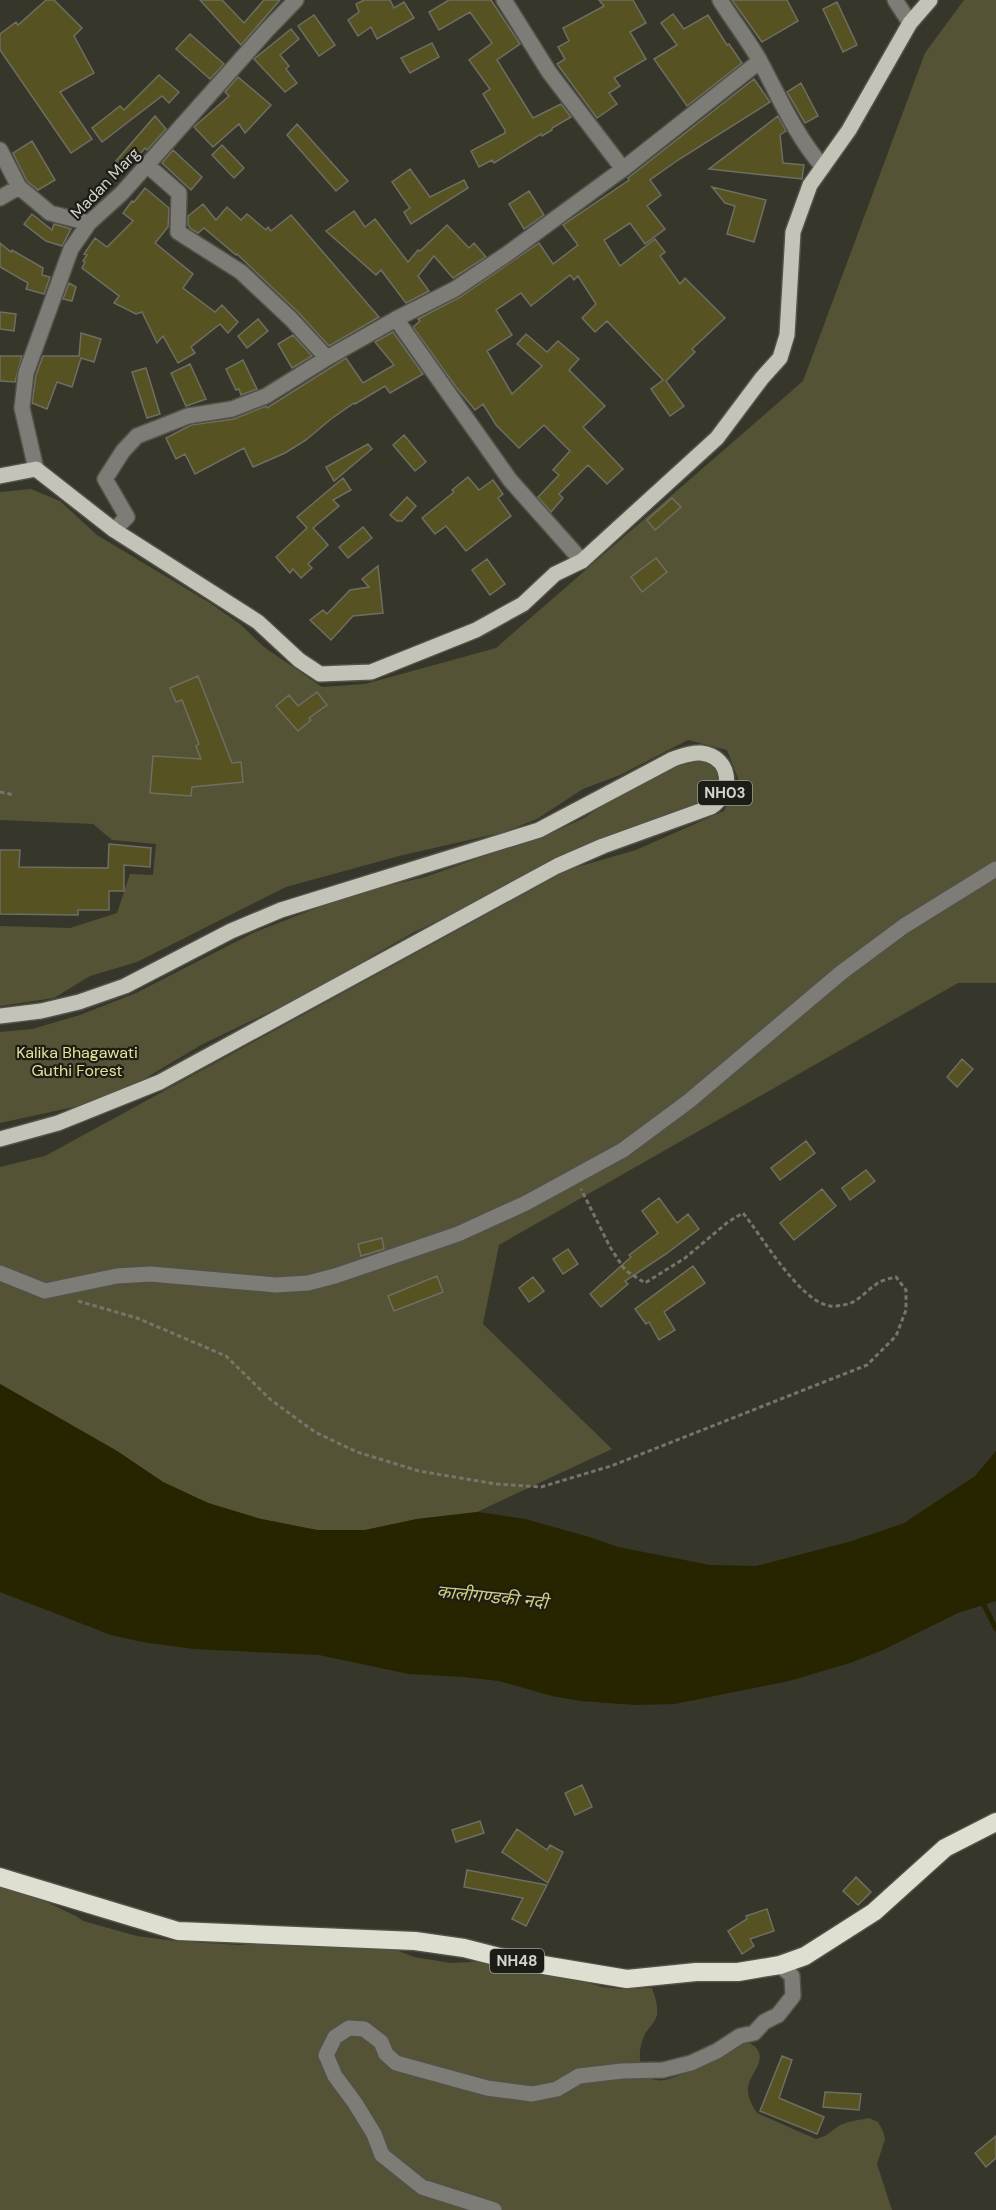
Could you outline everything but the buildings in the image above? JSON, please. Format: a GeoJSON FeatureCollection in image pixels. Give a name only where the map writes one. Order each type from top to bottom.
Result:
{"type":"FeatureCollection","features":[{"type":"Feature","properties":{"kind":"highway","name":"NH48"},"geometry":{"type":"LineString","coordinates":[[0,1878],[178,1930],[415,1941],[627,1979],[696,1972],[738,1972],[780,1965],[805,1956],[874,1912],[945,1848],[996,1822]]}},
{"type":"Feature","properties":{"kind":"main road"},"geometry":{"type":"LineString","coordinates":[[0,476],[36,469],[114,530],[258,622],[299,660],[320,674],[370,672],[476,630],[524,604],[555,574],[582,561],[717,438],[780,358],[787,335],[793,232],[810,186],[854,122],[910,23],[930,0]]}},
{"type":"Feature","properties":{"kind":"main road","name":"NH03"},"geometry":{"type":"LineString","coordinates":[[0,1016],[41,1011],[79,1002],[125,986],[231,932],[282,910],[539,830],[643,774],[687,754],[710,755],[717,759],[723,767],[726,780],[725,791],[720,801],[711,807],[603,846],[557,866],[160,1082],[58,1123],[0,1139]]}},
{"type":"Feature","properties":{"kind":"street","name":"Madan Marg"},"geometry":{"type":"LineString","coordinates":[[36,469],[22,408],[26,373],[71,249],[89,223],[122,193],[296,0]]}},
{"type":"Feature","properties":{"kind":"street"},"geometry":{"type":"LineString","coordinates":[[504,0],[549,72],[622,169]]}},
{"type":"Feature","properties":{"kind":"street"},"geometry":{"type":"LineString","coordinates":[[720,0],[760,61],[788,118],[808,150],[823,167]]}},
{"type":"Feature","properties":{"kind":"street"},"geometry":{"type":"LineString","coordinates":[[895,0],[910,23]]}},
{"type":"Feature","properties":{"kind":"street"},"geometry":{"type":"LineString","coordinates":[[114,530],[127,517],[105,479],[136,436],[188,416],[232,409],[266,396],[327,358],[463,283],[507,254],[622,169],[760,61]]}},
{"type":"Feature","properties":{"kind":"street"},"geometry":{"type":"LineString","coordinates":[[0,150],[19,187],[50,213],[89,223]]}},
{"type":"Feature","properties":{"kind":"street"},"geometry":{"type":"LineString","coordinates":[[147,165],[179,193],[178,232],[240,272],[291,319],[327,358]]}},
{"type":"Feature","properties":{"kind":"street"},"geometry":{"type":"LineString","coordinates":[[0,198],[19,187]]}},
{"type":"Feature","properties":{"kind":"street"},"geometry":{"type":"LineString","coordinates":[[396,319],[510,480],[582,561]]}},
{"type":"Feature","properties":{"kind":"street"},"geometry":{"type":"LineString","coordinates":[[0,1273],[45,1291],[117,1276],[150,1274],[276,1286],[308,1283],[335,1276],[458,1234],[526,1203],[623,1150],[688,1101],[842,972],[904,926],[996,869]]}},
{"type":"Feature","properties":{"kind":"street"},"geometry":{"type":"LineString","coordinates":[[494,2210],[422,2187],[382,2155],[374,2134],[335,2076],[326,2055],[335,2037],[349,2028],[364,2029],[381,2042],[386,2054],[396,2063],[488,2088],[532,2094],[557,2089],[579,2076],[622,2071],[663,2070],[691,2063],[717,2051],[740,2036],[754,2033],[764,2022],[778,2015],[793,1996],[792,1976],[780,1965]]}},
{"type":"Feature","properties":{"kind":"path"},"geometry":{"type":"LineString","coordinates":[[0,792],[14,795]]}},
{"type":"Feature","properties":{"kind":"path"},"geometry":{"type":"LineString","coordinates":[[45,1291],[137,1318],[226,1356],[271,1400],[315,1432],[357,1452],[420,1471],[496,1484],[541,1487],[611,1466],[867,1365],[896,1335],[906,1310],[906,1290],[896,1277],[881,1281],[849,1303],[830,1306],[813,1298],[792,1277],[768,1250],[755,1227],[743,1213],[728,1222],[686,1258],[645,1283],[626,1270],[610,1247],[582,1193],[576,1175]]}},
{"type":"Feature","properties":{"kind":"green space"},"geometry":{"type":"Polygon","coordinates":[[[964,0],[996,0],[996,983],[958,983],[499,1245],[483,1324],[612,1449],[477,1512],[417,1519],[365,1530],[317,1530],[261,1519],[208,1503],[163,1482],[117,1451],[0,1384],[0,1167],[45,1156],[570,869],[636,850],[724,811],[739,781],[727,750],[688,740],[620,775],[583,789],[537,819],[504,832],[399,856],[286,887],[137,962],[90,976],[54,998],[0,1006],[0,926],[70,928],[117,913],[130,874],[153,875],[156,844],[112,840],[93,824],[0,820],[0,492],[31,489],[60,501],[97,535],[210,603],[240,624],[264,647],[322,687],[365,684],[496,648],[803,381],[925,53],[964,0]]]}},
{"type":"Feature","properties":{"kind":"green space","name":"Kalika Bhagawati Guthi Forest"},"geometry":{"type":"Polygon","coordinates":[[[700,760],[707,761],[717,769],[720,775],[719,788],[710,799],[653,820],[414,932],[303,996],[201,1045],[124,1091],[83,1105],[0,1123],[0,1032],[32,1029],[80,1015],[136,993],[253,933],[332,902],[362,892],[425,877],[554,832],[584,818],[638,782],[668,769],[700,760]]]}},
{"type":"Feature","properties":{"kind":"green space"},"geometry":{"type":"Polygon","coordinates":[[[0,1880],[83,1921],[137,1936],[239,1945],[313,1940],[383,1945],[414,1957],[451,1963],[488,1961],[543,1968],[602,1987],[652,1988],[657,2004],[657,2015],[645,2034],[640,2052],[641,2065],[647,2075],[652,2079],[663,2080],[676,2077],[734,2047],[745,2044],[753,2045],[760,2055],[748,2090],[750,2101],[757,2113],[816,2139],[848,2122],[869,2118],[878,2122],[885,2139],[877,2164],[892,2210],[0,2210],[0,1880]]]}},
{"type":"Feature","properties":{"kind":"water","name":"कालीगण्डकी नदी"},"geometry":{"type":"Polygon","coordinates":[[[0,1384],[117,1451],[163,1482],[208,1503],[261,1519],[317,1530],[365,1530],[417,1519],[478,1512],[525,1519],[618,1547],[710,1565],[756,1566],[852,1541],[904,1523],[975,1476],[996,1451],[996,1601],[958,1613],[883,1650],[850,1663],[789,1681],[675,1704],[636,1705],[581,1701],[552,1696],[499,1681],[409,1674],[319,1655],[194,1649],[142,1642],[111,1635],[0,1592],[0,1384]]]}},
{"type":"Feature","properties":{"kind":"waterway"},"geometry":{"type":"LineString","coordinates":[[982,1601],[996,1629]]}}]}
